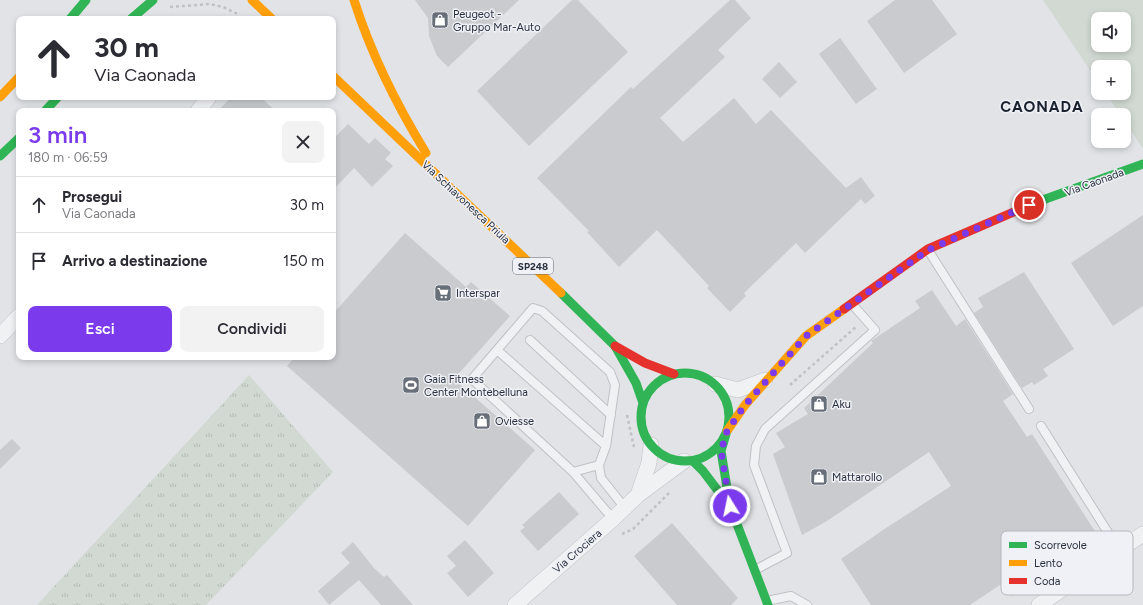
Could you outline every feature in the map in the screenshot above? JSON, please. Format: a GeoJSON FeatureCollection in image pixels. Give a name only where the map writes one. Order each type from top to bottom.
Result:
{"type":"FeatureCollection","features":[{"type":"Feature","properties":{"kind":"main road"},"geometry":{"type":"LineString","coordinates":[[73,16],[86,0]]}},
{"type":"Feature","properties":{"kind":"main road"},"geometry":{"type":"LineString","coordinates":[[134,16],[152,0]]}},
{"type":"Feature","properties":{"kind":"main road"},"geometry":{"type":"LineString","coordinates":[[354,0],[379,65],[398,105],[420,143],[450,186]]}},
{"type":"Feature","properties":{"kind":"main road","name":"Via Schiavonesca Priula"},"geometry":{"type":"LineString","coordinates":[[336,79],[450,186],[615,346],[645,363],[674,374]]}},
{"type":"Feature","properties":{"kind":"main road"},"geometry":{"type":"LineString","coordinates":[[0,97],[16,80]]}},
{"type":"Feature","properties":{"kind":"main road"},"geometry":{"type":"LineString","coordinates":[[48,108],[55,100]]}},
{"type":"Feature","properties":{"kind":"main road"},"geometry":{"type":"LineString","coordinates":[[0,156],[16,141]]}},
{"type":"Feature","properties":{"kind":"main road","name":"Via Caonada"},"geometry":{"type":"LineString","coordinates":[[726,432],[745,405],[806,336],[928,250],[1029,205],[1143,164]]}},
{"type":"Feature","properties":{"kind":"main road","name":"Via Schiavonesca Priula"},"geometry":{"type":"LineString","coordinates":[[615,346],[636,383],[643,403]]}},
{"type":"Feature","properties":{"kind":"main road"},"geometry":{"type":"LineString","coordinates":[[726,432],[720,444],[709,454],[688,461],[672,459],[661,454],[651,445],[642,427],[641,418],[643,403],[651,388],[662,379],[674,374],[692,373],[705,377],[715,384],[724,397],[728,406],[729,415],[726,432],[721,451],[730,506],[755,570],[766,604]]}},
{"type":"Feature","properties":{"kind":"main road"},"geometry":{"type":"LineString","coordinates":[[688,461],[703,471],[730,506]]}},
{"type":"Feature","properties":{"kind":"street"},"geometry":{"type":"LineString","coordinates":[[200,108],[207,100]]}},
{"type":"Feature","properties":{"kind":"street"},"geometry":{"type":"LineString","coordinates":[[0,336],[16,319]]}},
{"type":"Feature","properties":{"kind":"street","name":"Via Caonada"},"geometry":{"type":"LineString","coordinates":[[715,384],[738,390],[766,380]]}},
{"type":"Feature","properties":{"kind":"street","name":"Via Crociera"},"geometry":{"type":"LineString","coordinates":[[638,495],[649,463],[651,445]]}},
{"type":"Feature","properties":{"kind":"street","name":"Via Crociera"},"geometry":{"type":"LineString","coordinates":[[519,602],[614,519],[638,495],[688,461]]}},
{"type":"Feature","properties":{"kind":"street"},"geometry":{"type":"LineString","coordinates":[[1133,541],[1143,534]]}},
{"type":"Feature","properties":{"kind":"street"},"geometry":{"type":"LineString","coordinates":[[1038,605],[1053,595]]}},
{"type":"Feature","properties":{"kind":"lane"},"geometry":{"type":"LineString","coordinates":[[928,250],[1029,409]]}},
{"type":"Feature","properties":{"kind":"lane"},"geometry":{"type":"LineString","coordinates":[[755,570],[787,553],[754,465],[756,446],[765,429],[875,330],[866,318],[852,304]]}},
{"type":"Feature","properties":{"kind":"lane"},"geometry":{"type":"LineString","coordinates":[[614,519],[574,472],[472,379],[533,308],[542,311],[610,372],[615,385],[606,446],[599,465],[600,478],[625,508]]}},
{"type":"Feature","properties":{"kind":"lane"},"geometry":{"type":"LineString","coordinates":[[530,340],[611,415]]}},
{"type":"Feature","properties":{"kind":"lane"},"geometry":{"type":"LineString","coordinates":[[497,350],[606,446]]}},
{"type":"Feature","properties":{"kind":"lane"},"geometry":{"type":"LineString","coordinates":[[1041,426],[1107,531]]}},
{"type":"Feature","properties":{"kind":"lane"},"geometry":{"type":"LineString","coordinates":[[574,472],[599,465]]}},
{"type":"Feature","properties":{"kind":"lane"},"geometry":{"type":"LineString","coordinates":[[766,604],[791,596],[807,605]]}},
{"type":"Feature","properties":{"kind":"path"},"geometry":{"type":"LineString","coordinates":[[178,7],[210,4],[223,7],[243,16]]}},
{"type":"Feature","properties":{"kind":"path"},"geometry":{"type":"LineString","coordinates":[[789,386],[866,318]]}},
{"type":"Feature","properties":{"kind":"path"},"geometry":{"type":"LineString","coordinates":[[627,413],[627,420],[635,454]]}},
{"type":"Feature","properties":{"kind":"path"},"geometry":{"type":"LineString","coordinates":[[633,529],[670,492]]}},
{"type":"Feature","properties":{"kind":"green space"},"geometry":{"type":"Polygon","coordinates":[[[1043,0],[1143,0],[1143,149],[1131,131],[1131,108],[1116,108],[1110,100],[1131,100],[1131,60],[1091,60],[1091,72],[1043,0]]]}},
{"type":"Feature","properties":{"kind":"green space"},"geometry":{"type":"Polygon","coordinates":[[[249,375],[333,472],[206,605],[37,605],[249,375]]]}},
{"type":"Feature","properties":{"kind":"building"},"geometry":{"type":"Polygon","coordinates":[[[415,0],[519,0],[448,67],[437,56],[429,36],[428,18],[415,0]]]}},
{"type":"Feature","properties":{"kind":"building"},"geometry":{"type":"Polygon","coordinates":[[[572,0],[578,0],[628,52],[529,146],[477,91],[572,0]]]}},
{"type":"Feature","properties":{"kind":"building"},"geometry":{"type":"Polygon","coordinates":[[[730,0],[735,0],[751,18],[718,50],[725,57],[660,118],[683,142],[734,98],[756,124],[771,110],[846,188],[861,177],[875,196],[865,204],[861,199],[805,253],[796,243],[744,293],[746,296],[730,312],[707,288],[709,286],[657,230],[619,267],[587,232],[589,231],[537,178],[631,87],[633,89],[730,0]]]}},
{"type":"Feature","properties":{"kind":"building"},"geometry":{"type":"Polygon","coordinates":[[[895,0],[932,0],[957,34],[904,73],[867,21],[895,0]]]}},
{"type":"Feature","properties":{"kind":"building"},"geometry":{"type":"Polygon","coordinates":[[[840,38],[877,89],[856,104],[819,54],[840,38]]]}},
{"type":"Feature","properties":{"kind":"building"},"geometry":{"type":"Polygon","coordinates":[[[779,62],[797,82],[780,98],[762,79],[779,62]]]}},
{"type":"Feature","properties":{"kind":"building"},"geometry":{"type":"Polygon","coordinates":[[[228,100],[263,100],[273,108],[221,108],[228,100]]]}},
{"type":"Feature","properties":{"kind":"building"},"geometry":{"type":"Polygon","coordinates":[[[348,124],[369,144],[375,138],[391,153],[385,159],[393,166],[372,187],[354,168],[336,187],[336,136],[348,124]]]}},
{"type":"Feature","properties":{"kind":"building"},"geometry":{"type":"Polygon","coordinates":[[[1143,215],[1143,306],[1113,326],[1071,263],[1143,215]]]}},
{"type":"Feature","properties":{"kind":"building"},"geometry":{"type":"Polygon","coordinates":[[[405,233],[466,287],[471,282],[510,316],[454,379],[535,450],[468,526],[287,366],[292,360],[336,360],[336,311],[405,233]]]}},
{"type":"Feature","properties":{"kind":"building"},"geometry":{"type":"Polygon","coordinates":[[[1024,272],[1074,349],[1043,369],[1048,376],[1034,385],[1032,382],[1022,388],[974,313],[983,307],[978,298],[1024,272]]]}},
{"type":"Feature","properties":{"kind":"building"},"geometry":{"type":"Polygon","coordinates":[[[932,290],[956,326],[965,319],[1013,394],[1003,401],[1027,437],[1032,434],[1095,531],[1001,531],[1001,584],[970,605],[871,605],[841,559],[951,486],[929,452],[827,521],[802,535],[773,454],[785,447],[776,433],[808,414],[804,408],[873,343],[871,341],[920,308],[915,301],[932,290]]]}},
{"type":"Feature","properties":{"kind":"building"},"geometry":{"type":"Polygon","coordinates":[[[12,439],[21,448],[0,469],[0,450],[12,439]]]}},
{"type":"Feature","properties":{"kind":"building"},"geometry":{"type":"Polygon","coordinates":[[[559,492],[579,514],[538,551],[520,531],[525,527],[522,525],[559,492]]]}},
{"type":"Feature","properties":{"kind":"building"},"geometry":{"type":"Polygon","coordinates":[[[672,523],[738,598],[731,605],[677,605],[634,556],[672,523]]]}},
{"type":"Feature","properties":{"kind":"building"},"geometry":{"type":"Polygon","coordinates":[[[465,540],[494,573],[468,597],[447,573],[456,566],[447,556],[465,540]]]}},
{"type":"Feature","properties":{"kind":"building"},"geometry":{"type":"Polygon","coordinates":[[[353,542],[374,568],[384,577],[387,575],[413,605],[381,605],[359,580],[329,605],[318,591],[350,563],[341,553],[353,542]]]}},
{"type":"Feature","properties":{"kind":"traffic: fast"},"geometry":{"type":"LineString","coordinates":[[73,16],[86,0]]}},
{"type":"Feature","properties":{"kind":"traffic: fast"},"geometry":{"type":"LineString","coordinates":[[134,16],[153,0]]}},
{"type":"Feature","properties":{"kind":"traffic: fast"},"geometry":{"type":"LineString","coordinates":[[48,108],[55,100]]}},
{"type":"Feature","properties":{"kind":"traffic: fast"},"geometry":{"type":"LineString","coordinates":[[0,156],[16,141]]}},
{"type":"Feature","properties":{"kind":"traffic: fast"},"geometry":{"type":"LineString","coordinates":[[1037,202],[1143,164]]}},
{"type":"Feature","properties":{"kind":"traffic: fast"},"geometry":{"type":"LineString","coordinates":[[561,293],[615,346],[636,383],[643,403]]}},
{"type":"Feature","properties":{"kind":"traffic: fast"},"geometry":{"type":"LineString","coordinates":[[685,373],[702,376],[710,380],[722,392],[726,400],[729,417],[726,434],[722,442],[710,454],[702,458],[685,461],[668,458],[660,454],[648,442],[644,434],[641,417],[644,400],[648,392],[660,380],[668,376],[685,373]]}},
{"type":"Feature","properties":{"kind":"traffic: fast"},"geometry":{"type":"LineString","coordinates":[[726,434],[721,451],[730,506],[768,605]]}},
{"type":"Feature","properties":{"kind":"traffic: fast"},"geometry":{"type":"LineString","coordinates":[[693,461],[703,471],[728,504]]}},
{"type":"Feature","properties":{"kind":"traffic: slow"},"geometry":{"type":"LineString","coordinates":[[252,0],[269,16]]}},
{"type":"Feature","properties":{"kind":"traffic: slow"},"geometry":{"type":"LineString","coordinates":[[354,0],[376,59],[404,116],[426,153]]}},
{"type":"Feature","properties":{"kind":"traffic: slow"},"geometry":{"type":"LineString","coordinates":[[336,79],[561,293]]}},
{"type":"Feature","properties":{"kind":"traffic: slow"},"geometry":{"type":"LineString","coordinates":[[0,97],[16,80]]}},
{"type":"Feature","properties":{"kind":"traffic: slow"},"geometry":{"type":"LineString","coordinates":[[727,431],[745,405],[806,336],[844,309]]}},
{"type":"Feature","properties":{"kind":"traffic: jam"},"geometry":{"type":"LineString","coordinates":[[844,309],[928,249],[1037,202]]}},
{"type":"Feature","properties":{"kind":"traffic: jam"},"geometry":{"type":"LineString","coordinates":[[615,346],[645,363],[674,374]]}},
{"type":"Feature","properties":{"kind":"place","name":"Peugeot - Gruppo Mar-Auto"},"geometry":{"type":"Point","coordinates":[440,20]}},
{"type":"Feature","properties":{"kind":"place","name":"Interspar"},"geometry":{"type":"Point","coordinates":[443,293]}},
{"type":"Feature","properties":{"kind":"place","name":"Gaia Fitness Center Montebelluna"},"geometry":{"type":"Point","coordinates":[411,385]}},
{"type":"Feature","properties":{"kind":"place","name":"Aku"},"geometry":{"type":"Point","coordinates":[819,404]}},
{"type":"Feature","properties":{"kind":"place","name":"Oviesse"},"geometry":{"type":"Point","coordinates":[482,421]}},
{"type":"Feature","properties":{"kind":"place","name":"Mattarollo"},"geometry":{"type":"Point","coordinates":[819,477]}},
{"type":"Feature","properties":{"kind":"district","name":"CAONADA"},"geometry":{"type":"Point","coordinates":[1042,107]}},
{"type":"Feature","properties":{"kind":"route"},"geometry":{"type":"LineString","coordinates":[[730,506],[721,451],[727,431],[745,405],[806,336],[928,250],[1029,205]]}}]}
